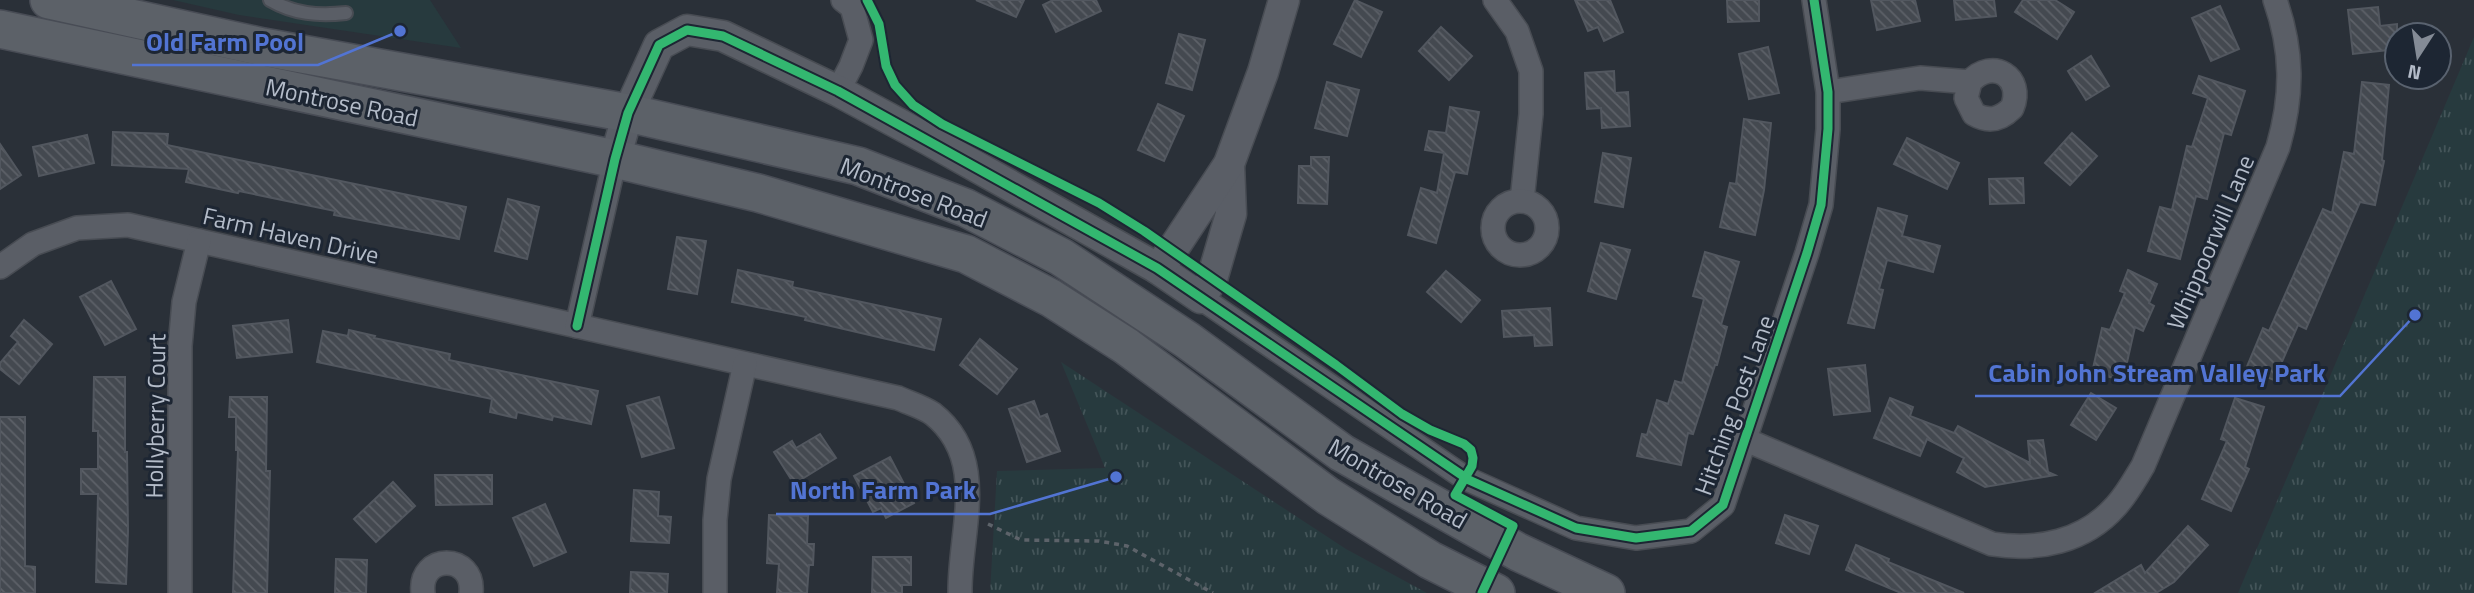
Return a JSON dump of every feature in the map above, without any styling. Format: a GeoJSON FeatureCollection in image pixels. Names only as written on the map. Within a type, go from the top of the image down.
{"type":"FeatureCollection","features":[{"type":"Feature","properties":{"kind":"main road","name":"Montrose Road"},"geometry":{"type":"LineString","coordinates":[[49,0],[276,50],[628,113],[858,166],[966,208],[1061,257],[1186,340],[1342,453],[1518,552],[1606,593]]}},
{"type":"Feature","properties":{"kind":"main road","name":"Montrose Road"},"geometry":{"type":"LineString","coordinates":[[0,29],[615,159],[758,193],[966,254],[1051,298],[1126,346],[1328,496],[1430,560],[1496,593]]}},
{"type":"Feature","properties":{"kind":"street"},"geometry":{"type":"LineString","coordinates":[[838,91],[861,40],[852,7],[843,0]]}},
{"type":"Feature","properties":{"kind":"street"},"geometry":{"type":"LineString","coordinates":[[1157,268],[1229,164],[1263,72],[1284,0]]}},
{"type":"Feature","properties":{"kind":"street"},"geometry":{"type":"LineString","coordinates":[[1495,0],[1517,31],[1531,71],[1531,114],[1522,201]]}},
{"type":"Feature","properties":{"kind":"street","name":"Hitching Post Lane"},"geometry":{"type":"LineString","coordinates":[[615,159],[628,113],[659,45],[687,30],[723,36],[838,91],[1157,268],[1465,478],[1576,528],[1636,538],[1691,531],[1723,505],[1821,205],[1826,162],[1828,92],[1814,0]]}},
{"type":"Feature","properties":{"kind":"street","name":"Whippoorwill Lane"},"geometry":{"type":"LineString","coordinates":[[1746,440],[1992,544],[2011,547],[2049,545],[2089,529],[2103,519],[2126,494],[2143,466],[2278,147],[2287,115],[2289,70],[2283,25],[2275,0]]}},
{"type":"Feature","properties":{"kind":"street"},"geometry":{"type":"LineString","coordinates":[[1828,92],[1920,78],[1970,82]]}},
{"type":"Feature","properties":{"kind":"street"},"geometry":{"type":"LineString","coordinates":[[577,326],[615,159]]}},
{"type":"Feature","properties":{"kind":"street"},"geometry":{"type":"LineString","coordinates":[[1201,298],[1212,279],[1231,214],[1229,164]]}},
{"type":"Feature","properties":{"kind":"street","name":"Farm Haven Drive"},"geometry":{"type":"LineString","coordinates":[[0,267],[33,244],[77,228],[128,225],[898,398],[932,413],[953,435],[961,448],[968,481],[960,593]]}},
{"type":"Feature","properties":{"kind":"street","name":"Hollyberry Court"},"geometry":{"type":"LineString","coordinates":[[180,593],[180,346],[184,302],[199,240]]}},
{"type":"Feature","properties":{"kind":"street"},"geometry":{"type":"LineString","coordinates":[[715,593],[715,520],[719,479],[745,364]]}},
{"type":"Feature","properties":{"kind":"street"},"geometry":{"type":"LineString","coordinates":[[423,593],[426,573],[440,563],[449,563],[464,570],[472,585],[471,593]]}},
{"type":"Feature","properties":{"kind":"lane"},"geometry":{"type":"LineString","coordinates":[[270,0],[293,12],[321,16],[346,13]]}},
{"type":"Feature","properties":{"kind":"path"},"geometry":{"type":"LineString","coordinates":[[988,524],[1021,540],[1099,541],[1127,546],[1213,593]]}},
{"type":"Feature","properties":{"kind":"green space"},"geometry":{"type":"Polygon","coordinates":[[[173,0],[430,0],[461,48],[239,15],[173,0]]]}},
{"type":"Feature","properties":{"kind":"green space"},"geometry":{"type":"Polygon","coordinates":[[[2474,37],[2474,593],[2238,593],[2453,91],[2474,37]]]}},
{"type":"Feature","properties":{"kind":"green space"},"geometry":{"type":"Polygon","coordinates":[[[1061,362],[1346,549],[1427,593],[990,593],[997,471],[1105,468],[1061,362]]]}},
{"type":"Feature","properties":{"kind":"building"},"geometry":{"type":"Polygon","coordinates":[[[976,0],[1024,0],[1016,17],[976,0]]]}},
{"type":"Feature","properties":{"kind":"building"},"geometry":{"type":"Polygon","coordinates":[[[1053,0],[1096,0],[1101,11],[1056,32],[1043,5],[1053,0]]]}},
{"type":"Feature","properties":{"kind":"building"},"geometry":{"type":"Polygon","coordinates":[[[1355,0],[1382,12],[1361,57],[1334,44],[1355,0]]]}},
{"type":"Feature","properties":{"kind":"building"},"geometry":{"type":"Polygon","coordinates":[[[1575,0],[1610,0],[1623,32],[1604,41],[1598,27],[1588,31],[1575,0]]]}},
{"type":"Feature","properties":{"kind":"building"},"geometry":{"type":"Polygon","coordinates":[[[1727,0],[1759,0],[1759,21],[1728,22],[1727,0]]]}},
{"type":"Feature","properties":{"kind":"building"},"geometry":{"type":"Polygon","coordinates":[[[1871,0],[1915,0],[1920,21],[1877,30],[1871,0]]]}},
{"type":"Feature","properties":{"kind":"building"},"geometry":{"type":"Polygon","coordinates":[[[1954,0],[1994,0],[1996,16],[1956,20],[1954,0]]]}},
{"type":"Feature","properties":{"kind":"building"},"geometry":{"type":"Polygon","coordinates":[[[2023,0],[2055,0],[2074,12],[2057,39],[2015,12],[2023,0]]]}},
{"type":"Feature","properties":{"kind":"building"},"geometry":{"type":"Polygon","coordinates":[[[2220,6],[2239,49],[2211,61],[2192,18],[2220,6]]]}},
{"type":"Feature","properties":{"kind":"building"},"geometry":{"type":"Polygon","coordinates":[[[2378,7],[2380,26],[2383,26],[2383,51],[2353,54],[2348,10],[2378,7]]]}},
{"type":"Feature","properties":{"kind":"building"},"geometry":{"type":"Polygon","coordinates":[[[1441,27],[1472,56],[1449,80],[1419,51],[1441,27]]]}},
{"type":"Feature","properties":{"kind":"building"},"geometry":{"type":"Polygon","coordinates":[[[1179,34],[1205,40],[1192,90],[1166,83],[1179,34]]]}},
{"type":"Feature","properties":{"kind":"building"},"geometry":{"type":"Polygon","coordinates":[[[1768,47],[1779,93],[1749,99],[1739,54],[1768,47]]]}},
{"type":"Feature","properties":{"kind":"building"},"geometry":{"type":"Polygon","coordinates":[[[2091,56],[2109,86],[2086,100],[2068,71],[2091,56]]]}},
{"type":"Feature","properties":{"kind":"building"},"geometry":{"type":"Polygon","coordinates":[[[1614,71],[1615,93],[1628,92],[1630,126],[1602,128],[1601,108],[1587,109],[1585,73],[1614,71]]]}},
{"type":"Feature","properties":{"kind":"building"},"geometry":{"type":"Polygon","coordinates":[[[2199,76],[2245,91],[2231,135],[2224,133],[2207,199],[2196,196],[2180,259],[2148,251],[2160,207],[2172,210],[2187,146],[2192,147],[2208,98],[2193,93],[2199,76]]]}},
{"type":"Feature","properties":{"kind":"building"},"geometry":{"type":"Polygon","coordinates":[[[1327,82],[1359,90],[1347,136],[1315,128],[1327,82]]]}},
{"type":"Feature","properties":{"kind":"building"},"geometry":{"type":"Polygon","coordinates":[[[2362,82],[2383,84],[2383,91],[2388,91],[2384,161],[2375,205],[2360,202],[2306,329],[2298,325],[2274,380],[2246,369],[2263,328],[2269,331],[2323,209],[2332,213],[2344,152],[2354,154],[2362,82]]]}},
{"type":"Feature","properties":{"kind":"building"},"geometry":{"type":"Polygon","coordinates":[[[1158,104],[1184,116],[1164,161],[1138,150],[1158,104]]]}},
{"type":"Feature","properties":{"kind":"building"},"geometry":{"type":"Polygon","coordinates":[[[1450,107],[1479,112],[1467,174],[1455,172],[1436,243],[1408,235],[1421,188],[1437,193],[1444,153],[1425,150],[1429,131],[1446,133],[1450,107]]]}},
{"type":"Feature","properties":{"kind":"building"},"geometry":{"type":"Polygon","coordinates":[[[1744,119],[1771,123],[1764,190],[1755,235],[1720,227],[1730,183],[1736,184],[1744,119]]]}},
{"type":"Feature","properties":{"kind":"building"},"geometry":{"type":"Polygon","coordinates":[[[113,132],[168,134],[167,145],[466,207],[459,239],[186,182],[189,169],[112,165],[113,132]]]}},
{"type":"Feature","properties":{"kind":"building"},"geometry":{"type":"Polygon","coordinates":[[[2072,133],[2097,156],[2070,185],[2045,163],[2072,133]]]}},
{"type":"Feature","properties":{"kind":"building"},"geometry":{"type":"Polygon","coordinates":[[[87,135],[94,163],[39,176],[33,147],[87,135]]]}},
{"type":"Feature","properties":{"kind":"building"},"geometry":{"type":"Polygon","coordinates":[[[1907,138],[1959,163],[1947,189],[1894,164],[1907,138]]]}},
{"type":"Feature","properties":{"kind":"building"},"geometry":{"type":"Polygon","coordinates":[[[0,144],[21,175],[0,189],[0,144]]]}},
{"type":"Feature","properties":{"kind":"building"},"geometry":{"type":"Polygon","coordinates":[[[1603,153],[1631,158],[1623,207],[1595,202],[1603,153]]]}},
{"type":"Feature","properties":{"kind":"building"},"geometry":{"type":"Polygon","coordinates":[[[1311,157],[1329,157],[1327,204],[1298,203],[1299,166],[1311,166],[1311,157]]]}},
{"type":"Feature","properties":{"kind":"building"},"geometry":{"type":"Polygon","coordinates":[[[2023,178],[2024,203],[1990,204],[1989,179],[2023,178]]]}},
{"type":"Feature","properties":{"kind":"building"},"geometry":{"type":"Polygon","coordinates":[[[508,199],[539,207],[527,259],[495,251],[508,199]]]}},
{"type":"Feature","properties":{"kind":"building"},"geometry":{"type":"Polygon","coordinates":[[[1878,208],[1907,216],[1902,236],[1940,246],[1933,272],[1887,260],[1879,289],[1883,290],[1874,328],[1848,323],[1878,208]]]}},
{"type":"Feature","properties":{"kind":"building"},"geometry":{"type":"Polygon","coordinates":[[[677,237],[706,241],[697,294],[668,289],[677,237]]]}},
{"type":"Feature","properties":{"kind":"building"},"geometry":{"type":"Polygon","coordinates":[[[1601,243],[1630,250],[1616,299],[1588,291],[1601,243]]]}},
{"type":"Feature","properties":{"kind":"building"},"geometry":{"type":"Polygon","coordinates":[[[1705,252],[1739,262],[1721,325],[1727,327],[1717,365],[1693,434],[1688,433],[1681,465],[1637,456],[1642,434],[1647,435],[1657,400],[1668,404],[1675,381],[1682,383],[1704,299],[1693,296],[1705,252]]]}},
{"type":"Feature","properties":{"kind":"building"},"geometry":{"type":"Polygon","coordinates":[[[738,270],[793,282],[792,287],[941,319],[934,350],[805,320],[806,317],[732,302],[738,270]]]}},
{"type":"Feature","properties":{"kind":"building"},"geometry":{"type":"Polygon","coordinates":[[[2128,270],[2157,284],[2149,303],[2154,306],[2143,331],[2135,327],[2123,380],[2092,373],[2102,328],[2110,330],[2125,293],[2120,291],[2128,270]]]}},
{"type":"Feature","properties":{"kind":"building"},"geometry":{"type":"Polygon","coordinates":[[[1446,271],[1480,300],[1461,322],[1427,292],[1446,271]]]}},
{"type":"Feature","properties":{"kind":"building"},"geometry":{"type":"Polygon","coordinates":[[[111,281],[136,329],[105,345],[80,297],[111,281]]]}},
{"type":"Feature","properties":{"kind":"building"},"geometry":{"type":"Polygon","coordinates":[[[1550,308],[1552,345],[1535,346],[1534,335],[1504,337],[1502,311],[1550,308]]]}},
{"type":"Feature","properties":{"kind":"building"},"geometry":{"type":"Polygon","coordinates":[[[24,320],[52,344],[19,384],[0,369],[0,363],[18,342],[11,336],[24,320]]]}},
{"type":"Feature","properties":{"kind":"building"},"geometry":{"type":"Polygon","coordinates":[[[288,320],[292,352],[237,358],[233,326],[288,320]]]}},
{"type":"Feature","properties":{"kind":"building"},"geometry":{"type":"Polygon","coordinates":[[[349,330],[450,354],[449,360],[598,391],[591,424],[553,416],[552,420],[517,412],[516,418],[490,412],[492,399],[317,362],[323,331],[348,336],[349,330]]]}},
{"type":"Feature","properties":{"kind":"building"},"geometry":{"type":"Polygon","coordinates":[[[980,339],[1017,369],[997,394],[960,365],[980,339]]]}},
{"type":"Feature","properties":{"kind":"building"},"geometry":{"type":"Polygon","coordinates":[[[1865,365],[1870,411],[1834,415],[1828,369],[1865,365]]]}},
{"type":"Feature","properties":{"kind":"building"},"geometry":{"type":"Polygon","coordinates":[[[94,377],[125,377],[128,531],[126,584],[96,582],[98,494],[81,494],[81,469],[98,469],[98,431],[93,431],[94,377]]]}},
{"type":"Feature","properties":{"kind":"building"},"geometry":{"type":"Polygon","coordinates":[[[2091,393],[2116,408],[2096,440],[2071,425],[2091,393]]]}},
{"type":"Feature","properties":{"kind":"building"},"geometry":{"type":"Polygon","coordinates":[[[230,397],[267,397],[266,471],[270,471],[267,593],[233,593],[238,450],[236,417],[229,417],[230,397]]]}},
{"type":"Feature","properties":{"kind":"building"},"geometry":{"type":"Polygon","coordinates":[[[659,397],[674,448],[642,457],[627,406],[659,397]]]}},
{"type":"Feature","properties":{"kind":"building"},"geometry":{"type":"Polygon","coordinates":[[[1890,398],[1913,407],[1910,416],[1954,433],[1958,426],[2030,463],[2028,441],[2043,440],[2048,472],[2055,475],[1985,487],[1957,472],[1964,458],[1927,439],[1920,456],[1874,438],[1890,398]]]}},
{"type":"Feature","properties":{"kind":"building"},"geometry":{"type":"Polygon","coordinates":[[[2235,398],[2264,407],[2245,467],[2249,469],[2231,511],[2202,499],[2227,441],[2221,439],[2235,398]]]}},
{"type":"Feature","properties":{"kind":"building"},"geometry":{"type":"Polygon","coordinates":[[[1034,401],[1040,417],[1047,414],[1060,451],[1027,462],[1009,409],[1034,401]]]}},
{"type":"Feature","properties":{"kind":"building"},"geometry":{"type":"Polygon","coordinates":[[[0,417],[25,417],[25,566],[35,567],[35,593],[0,593],[0,417]]]}},
{"type":"Feature","properties":{"kind":"building"},"geometry":{"type":"Polygon","coordinates":[[[820,434],[836,458],[794,484],[774,452],[792,441],[796,448],[820,434]]]}},
{"type":"Feature","properties":{"kind":"building"},"geometry":{"type":"Polygon","coordinates":[[[890,457],[914,503],[886,518],[881,508],[873,512],[854,476],[890,457]]]}},
{"type":"Feature","properties":{"kind":"building"},"geometry":{"type":"Polygon","coordinates":[[[435,475],[492,475],[492,504],[436,505],[435,475]]]}},
{"type":"Feature","properties":{"kind":"building"},"geometry":{"type":"Polygon","coordinates":[[[393,482],[415,506],[376,542],[354,519],[393,482]]]}},
{"type":"Feature","properties":{"kind":"building"},"geometry":{"type":"Polygon","coordinates":[[[634,490],[659,492],[658,516],[671,517],[669,543],[631,541],[634,490]]]}},
{"type":"Feature","properties":{"kind":"building"},"geometry":{"type":"Polygon","coordinates":[[[545,504],[566,552],[534,566],[513,518],[545,504]]]}},
{"type":"Feature","properties":{"kind":"building"},"geometry":{"type":"Polygon","coordinates":[[[769,515],[808,516],[807,544],[814,544],[807,593],[777,593],[779,564],[767,563],[769,515]]]}},
{"type":"Feature","properties":{"kind":"building"},"geometry":{"type":"Polygon","coordinates":[[[1785,515],[1818,526],[1809,554],[1776,543],[1785,515]]]}},
{"type":"Feature","properties":{"kind":"building"},"geometry":{"type":"Polygon","coordinates":[[[2188,526],[2208,545],[2174,582],[2156,593],[2095,593],[2141,565],[2145,573],[2188,526]]]}},
{"type":"Feature","properties":{"kind":"building"},"geometry":{"type":"Polygon","coordinates":[[[1856,545],[1889,559],[1888,562],[1964,593],[1901,593],[1846,570],[1856,545]]]}},
{"type":"Feature","properties":{"kind":"building"},"geometry":{"type":"Polygon","coordinates":[[[873,557],[911,557],[911,585],[902,585],[902,593],[872,593],[873,557]]]}},
{"type":"Feature","properties":{"kind":"building"},"geometry":{"type":"Polygon","coordinates":[[[336,559],[367,560],[366,593],[335,593],[336,559]]]}},
{"type":"Feature","properties":{"kind":"building"},"geometry":{"type":"Polygon","coordinates":[[[631,572],[668,574],[667,593],[630,593],[631,572]]]}},
{"type":"Feature","properties":{"kind":"cycle path"},"geometry":{"type":"LineString","coordinates":[[867,0],[879,24],[886,66],[895,85],[913,105],[942,124],[1099,203],[1144,231],[1402,414],[1471,450],[1472,466],[1455,495],[1513,526],[1482,593]]}},
{"type":"Feature","properties":{"kind":"cycle path"},"geometry":{"type":"LineString","coordinates":[[577,326],[628,113],[659,45],[687,30],[723,36],[838,91],[1157,268],[1469,480],[1576,528],[1636,538],[1691,531],[1723,505],[1821,205],[1828,129],[1828,92],[1814,0]]}},
{"type":"Feature","properties":{"kind":"place","name":"Old Farm Pool"},"geometry":{"type":"Point","coordinates":[400,31]}},
{"type":"Feature","properties":{"kind":"place","name":"Cabin John Stream Valley Park"},"geometry":{"type":"Point","coordinates":[2415,315]}},
{"type":"Feature","properties":{"kind":"place","name":"North Farm Park"},"geometry":{"type":"Point","coordinates":[1116,477]}}]}
